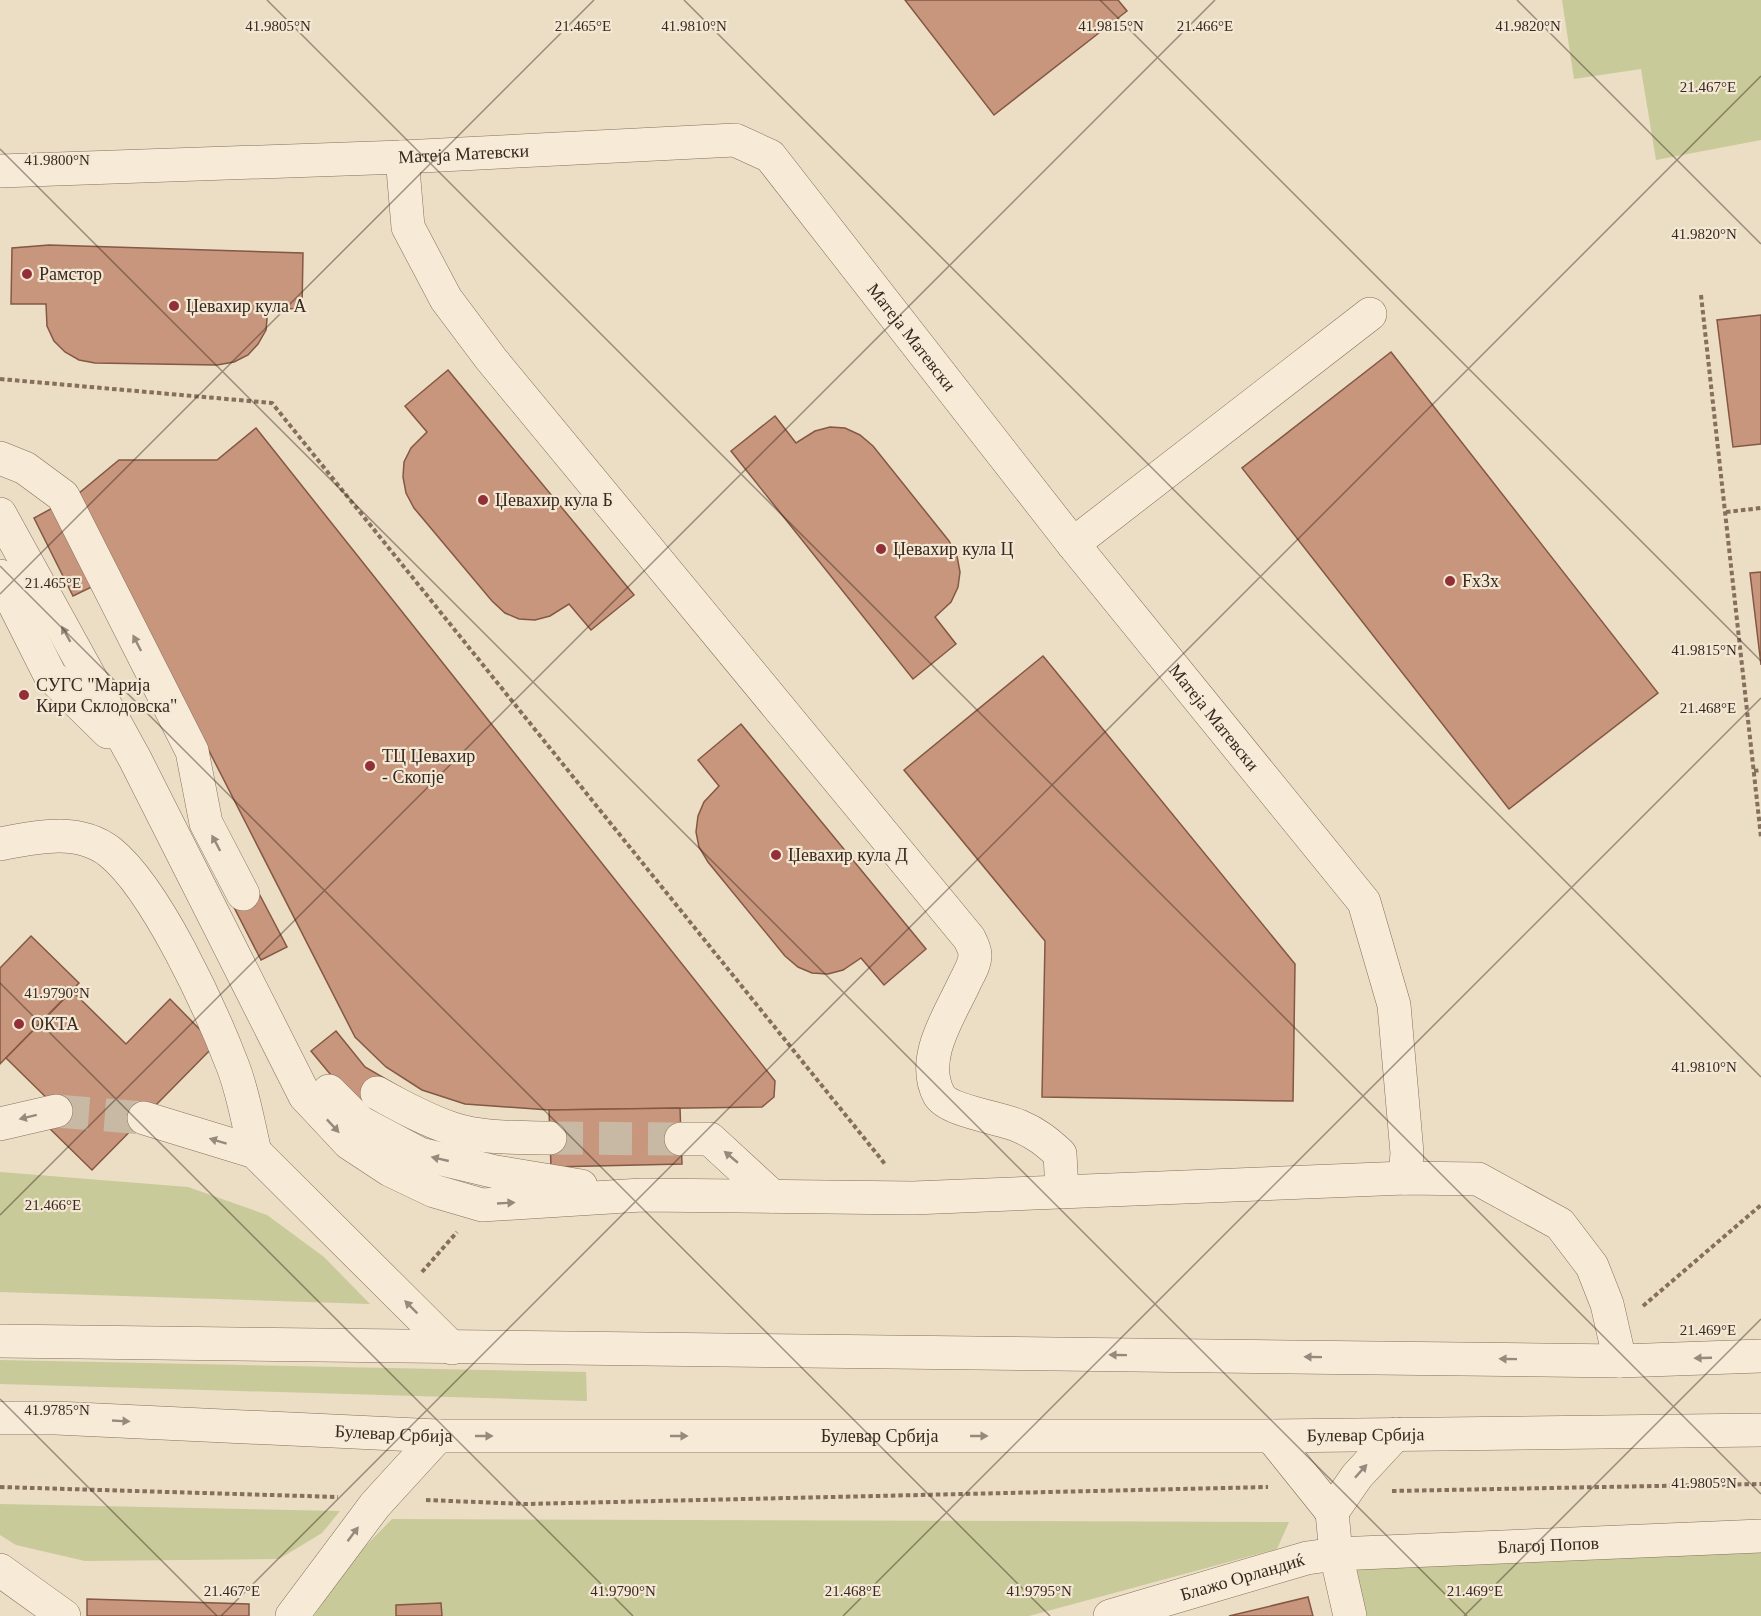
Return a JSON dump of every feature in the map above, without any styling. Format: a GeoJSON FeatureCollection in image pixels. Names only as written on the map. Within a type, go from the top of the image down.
{"type":"FeatureCollection","features":[{"type":"Feature","properties":{"kind":"street","name":"Матеја Матевски"},"geometry":{"type":"LineString","coordinates":[[0,171],[402,157],[735,140],[770,156],[1073,544],[1364,902],[1394,1005],[1407,1153],[1405,1178]]}},
{"type":"Feature","properties":{"kind":"street"},"geometry":{"type":"LineString","coordinates":[[402,157],[408,227],[446,299],[491,359],[969,938],[976,953],[972,968],[944,1025],[933,1055],[931,1077],[941,1098],[961,1110],[1018,1126],[1042,1137],[1060,1154],[1062,1191]]}},
{"type":"Feature","properties":{"kind":"street"},"geometry":{"type":"LineString","coordinates":[[1073,544],[1370,314]]}},
{"type":"Feature","properties":{"kind":"street"},"geometry":{"type":"LineString","coordinates":[[13,463],[59,533]]}},
{"type":"Feature","properties":{"kind":"street"},"geometry":{"type":"LineString","coordinates":[[13,463],[63,496],[192,751],[206,823],[243,894]]}},
{"type":"Feature","properties":{"kind":"street"},"geometry":{"type":"LineString","coordinates":[[0,514],[135,759],[280,1042],[305,1096],[349,1143],[390,1170],[434,1191],[482,1205],[642,1195],[913,1198],[1405,1178],[1478,1179],[1560,1224],[1592,1266],[1607,1304],[1616,1347]]}},
{"type":"Feature","properties":{"kind":"street"},"geometry":{"type":"LineString","coordinates":[[0,576],[50,675],[135,759]]}},
{"type":"Feature","properties":{"kind":"street"},"geometry":{"type":"LineString","coordinates":[[6,850],[52,834],[81,839],[109,852],[150,897],[195,985],[232,1065],[255,1152]]}},
{"type":"Feature","properties":{"kind":"street"},"geometry":{"type":"LineString","coordinates":[[280,1042],[360,1122],[420,1154],[496,1172],[642,1195]]}},
{"type":"Feature","properties":{"kind":"street"},"geometry":{"type":"LineString","coordinates":[[377,1093],[415,1114],[455,1130],[508,1137],[550,1138]]}},
{"type":"Feature","properties":{"kind":"street"},"geometry":{"type":"LineString","coordinates":[[0,1124],[56,1111]]}},
{"type":"Feature","properties":{"kind":"street"},"geometry":{"type":"LineString","coordinates":[[144,1118],[255,1152],[452,1348]]}},
{"type":"Feature","properties":{"kind":"street"},"geometry":{"type":"LineString","coordinates":[[681,1139],[710,1139],[772,1196]]}},
{"type":"Feature","properties":{"kind":"street"},"geometry":{"type":"LineString","coordinates":[[0,1341],[452,1348],[1616,1347],[1761,1356]]}},
{"type":"Feature","properties":{"kind":"street","name":"Булевар Србија"},"geometry":{"type":"LineString","coordinates":[[0,1418],[56,1418],[438,1436],[1271,1436],[1761,1430]]}},
{"type":"Feature","properties":{"kind":"street"},"geometry":{"type":"LineString","coordinates":[[1332,1512],[1351,1483],[1396,1434]]}},
{"type":"Feature","properties":{"kind":"street"},"geometry":{"type":"LineString","coordinates":[[292,1616],[381,1498],[438,1436]]}},
{"type":"Feature","properties":{"kind":"street"},"geometry":{"type":"LineString","coordinates":[[1271,1436],[1332,1512],[1336,1554],[1350,1616]]}},
{"type":"Feature","properties":{"kind":"street","name":"Благој Попов"},"geometry":{"type":"LineString","coordinates":[[1336,1554],[1761,1536]]}},
{"type":"Feature","properties":{"kind":"street","name":"Блажо Орландиќ"},"geometry":{"type":"LineString","coordinates":[[1110,1616],[1307,1558],[1336,1554]]}},
{"type":"Feature","properties":{"kind":"street"},"geometry":{"type":"LineString","coordinates":[[0,1571],[31,1616]]}},
{"type":"Feature","properties":{"kind":"street"},"geometry":{"type":"LineString","coordinates":[[0,1571],[64,1616]]}},
{"type":"Feature","properties":{"kind":"street"},"geometry":{"type":"LineString","coordinates":[[274,1616],[318,1581]]}},
{"type":"Feature","properties":{"kind":"path"},"geometry":{"type":"LineString","coordinates":[[1701,295],[1761,837]]}},
{"type":"Feature","properties":{"kind":"path"},"geometry":{"type":"LineString","coordinates":[[0,379],[272,403],[913,1198]]}},
{"type":"Feature","properties":{"kind":"path"},"geometry":{"type":"LineString","coordinates":[[1726,512],[1761,508]]}},
{"type":"Feature","properties":{"kind":"path"},"geometry":{"type":"LineString","coordinates":[[1754,771],[1761,770]]}},
{"type":"Feature","properties":{"kind":"path"},"geometry":{"type":"LineString","coordinates":[[400,1296],[482,1205]]}},
{"type":"Feature","properties":{"kind":"path"},"geometry":{"type":"LineString","coordinates":[[1616,1347],[1761,1205]]}},
{"type":"Feature","properties":{"kind":"path"},"geometry":{"type":"LineString","coordinates":[[1388,1491],[1761,1484]]}},
{"type":"Feature","properties":{"kind":"path"},"geometry":{"type":"LineString","coordinates":[[0,1487],[526,1504],[1280,1486]]}},
{"type":"Feature","properties":{"kind":"green space"},"geometry":{"type":"Polygon","coordinates":[[[1562,0],[1761,0],[1761,140],[1656,160],[1641,69],[1574,79],[1562,0]]]}},
{"type":"Feature","properties":{"kind":"green space"},"geometry":{"type":"Polygon","coordinates":[[[0,1172],[188,1187],[267,1215],[324,1257],[370,1304],[0,1292],[0,1172]]]}},
{"type":"Feature","properties":{"kind":"green space"},"geometry":{"type":"Polygon","coordinates":[[[0,1360],[586,1372],[587,1401],[0,1384],[0,1360]]]}},
{"type":"Feature","properties":{"kind":"green space"},"geometry":{"type":"Polygon","coordinates":[[[0,1504],[340,1511],[322,1533],[279,1559],[85,1561],[16,1545],[0,1535],[0,1504]]]}},
{"type":"Feature","properties":{"kind":"green space"},"geometry":{"type":"Polygon","coordinates":[[[392,1519],[1289,1522],[1277,1549],[1029,1616],[314,1616],[349,1563],[392,1519]]]}},
{"type":"Feature","properties":{"kind":"green space"},"geometry":{"type":"Polygon","coordinates":[[[1761,1536],[1761,1616],[1350,1616],[1336,1554],[1761,1536]]]}},
{"type":"Feature","properties":{"kind":"building"},"geometry":{"type":"Polygon","coordinates":[[[905,0],[1118,0],[1127,11],[994,115],[905,0]]]}},
{"type":"Feature","properties":{"kind":"building","name":"Џевахир кула А"},"geometry":{"type":"Polygon","coordinates":[[[49,245],[303,253],[302,309],[268,308],[266,330],[258,344],[248,355],[234,362],[217,365],[95,363],[79,360],[65,352],[54,341],[47,326],[46,304],[11,304],[12,248],[49,245]]]}},
{"type":"Feature","properties":{"kind":"building"},"geometry":{"type":"Polygon","coordinates":[[[1761,315],[1761,444],[1733,447],[1717,320],[1761,315]]]}},
{"type":"Feature","properties":{"kind":"building","name":"Fx3x"},"geometry":{"type":"Polygon","coordinates":[[[1391,352],[1658,693],[1509,809],[1242,468],[1391,352]]]}},
{"type":"Feature","properties":{"kind":"building","name":"Џевахир кула Б"},"geometry":{"type":"Polygon","coordinates":[[[448,370],[634,595],[591,630],[569,604],[550,616],[535,620],[519,619],[505,613],[492,601],[414,508],[406,493],[403,477],[404,462],[411,448],[427,432],[405,406],[448,370]]]}},
{"type":"Feature","properties":{"kind":"building","name":"Џевахир кула Ц"},"geometry":{"type":"Polygon","coordinates":[[[775,416],[796,443],[815,431],[830,427],[845,428],[860,435],[873,446],[949,541],[957,556],[960,572],[958,587],[951,602],[935,617],[956,644],[913,679],[731,451],[775,416]]]}},
{"type":"Feature","properties":{"kind":"building","name":"ТЦ Џевахир - Скопје"},"geometry":{"type":"Polygon","coordinates":[[[256,428],[775,1081],[774,1097],[762,1107],[549,1110],[465,1104],[422,1090],[386,1067],[355,1037],[78,494],[119,460],[217,460],[256,428]]]}},
{"type":"Feature","properties":{"kind":"building"},"geometry":{"type":"Polygon","coordinates":[[[58,505],[98,584],[73,596],[34,518],[58,505]]]}},
{"type":"Feature","properties":{"kind":"building"},"geometry":{"type":"Polygon","coordinates":[[[1761,572],[1761,665],[1750,573],[1761,572]]]}},
{"type":"Feature","properties":{"kind":"building"},"geometry":{"type":"Polygon","coordinates":[[[1043,656],[1295,964],[1293,1101],[1042,1097],[1045,941],[904,770],[1043,656]]]}},
{"type":"Feature","properties":{"kind":"building","name":"Џевахир кула Д"},"geometry":{"type":"Polygon","coordinates":[[[741,724],[926,949],[884,985],[861,958],[843,970],[828,974],[812,973],[798,967],[785,956],[708,862],[699,847],[696,832],[698,816],[704,802],[719,786],[698,760],[741,724]]]}},
{"type":"Feature","properties":{"kind":"building"},"geometry":{"type":"Polygon","coordinates":[[[243,863],[287,947],[261,960],[218,876],[243,863]]]}},
{"type":"Feature","properties":{"kind":"building","name":"ОКТА"},"geometry":{"type":"Polygon","coordinates":[[[31,936],[79,983],[0,1064],[0,968],[31,936]]]}},
{"type":"Feature","properties":{"kind":"building"},"geometry":{"type":"Polygon","coordinates":[[[72,991],[126,1044],[170,999],[215,1045],[92,1170],[44,1123],[58,1109],[6,1058],[72,991]]]}},
{"type":"Feature","properties":{"kind":"building"},"geometry":{"type":"Polygon","coordinates":[[[336,1031],[365,1067],[403,1089],[387,1116],[345,1092],[311,1051],[336,1031]]]}},
{"type":"Feature","properties":{"kind":"building"},"geometry":{"type":"Polygon","coordinates":[[[680,1108],[682,1164],[551,1167],[549,1110],[680,1108]]]}},
{"type":"Feature","properties":{"kind":"building"},"geometry":{"type":"Polygon","coordinates":[[[1308,1597],[1313,1616],[1229,1616],[1308,1597]]]}},
{"type":"Feature","properties":{"kind":"building"},"geometry":{"type":"Polygon","coordinates":[[[87,1599],[249,1604],[249,1616],[87,1616],[87,1599]]]}},
{"type":"Feature","properties":{"kind":"building"},"geometry":{"type":"Polygon","coordinates":[[[441,1603],[442,1616],[396,1616],[396,1605],[441,1603]]]}},
{"type":"Feature","properties":{"kind":"tunnel"},"geometry":{"type":"LineString","coordinates":[[56,1111],[144,1118]]}},
{"type":"Feature","properties":{"kind":"tunnel"},"geometry":{"type":"LineString","coordinates":[[550,1138],[681,1139]]}},
{"type":"Feature","properties":{"kind":"place","name":"Рамстор"},"geometry":{"type":"Point","coordinates":[27,274]}},
{"type":"Feature","properties":{"kind":"place","name":"Џевахир кула А"},"geometry":{"type":"Point","coordinates":[174,306]}},
{"type":"Feature","properties":{"kind":"place","name":"Џевахир кула Б"},"geometry":{"type":"Point","coordinates":[483,500]}},
{"type":"Feature","properties":{"kind":"place","name":"Џевахир кула Ц"},"geometry":{"type":"Point","coordinates":[881,549]}},
{"type":"Feature","properties":{"kind":"place","name":"Fx3x"},"geometry":{"type":"Point","coordinates":[1450,581]}},
{"type":"Feature","properties":{"kind":"place","name":"СУГС \"Марија Кири Склодовска\""},"geometry":{"type":"Point","coordinates":[24,695]}},
{"type":"Feature","properties":{"kind":"place","name":"ТЦ Џевахир - Скопје"},"geometry":{"type":"Point","coordinates":[370,766]}},
{"type":"Feature","properties":{"kind":"place","name":"Џевахир кула Д"},"geometry":{"type":"Point","coordinates":[776,855]}},
{"type":"Feature","properties":{"kind":"place","name":"ОКТА"},"geometry":{"type":"Point","coordinates":[19,1024]}}]}
